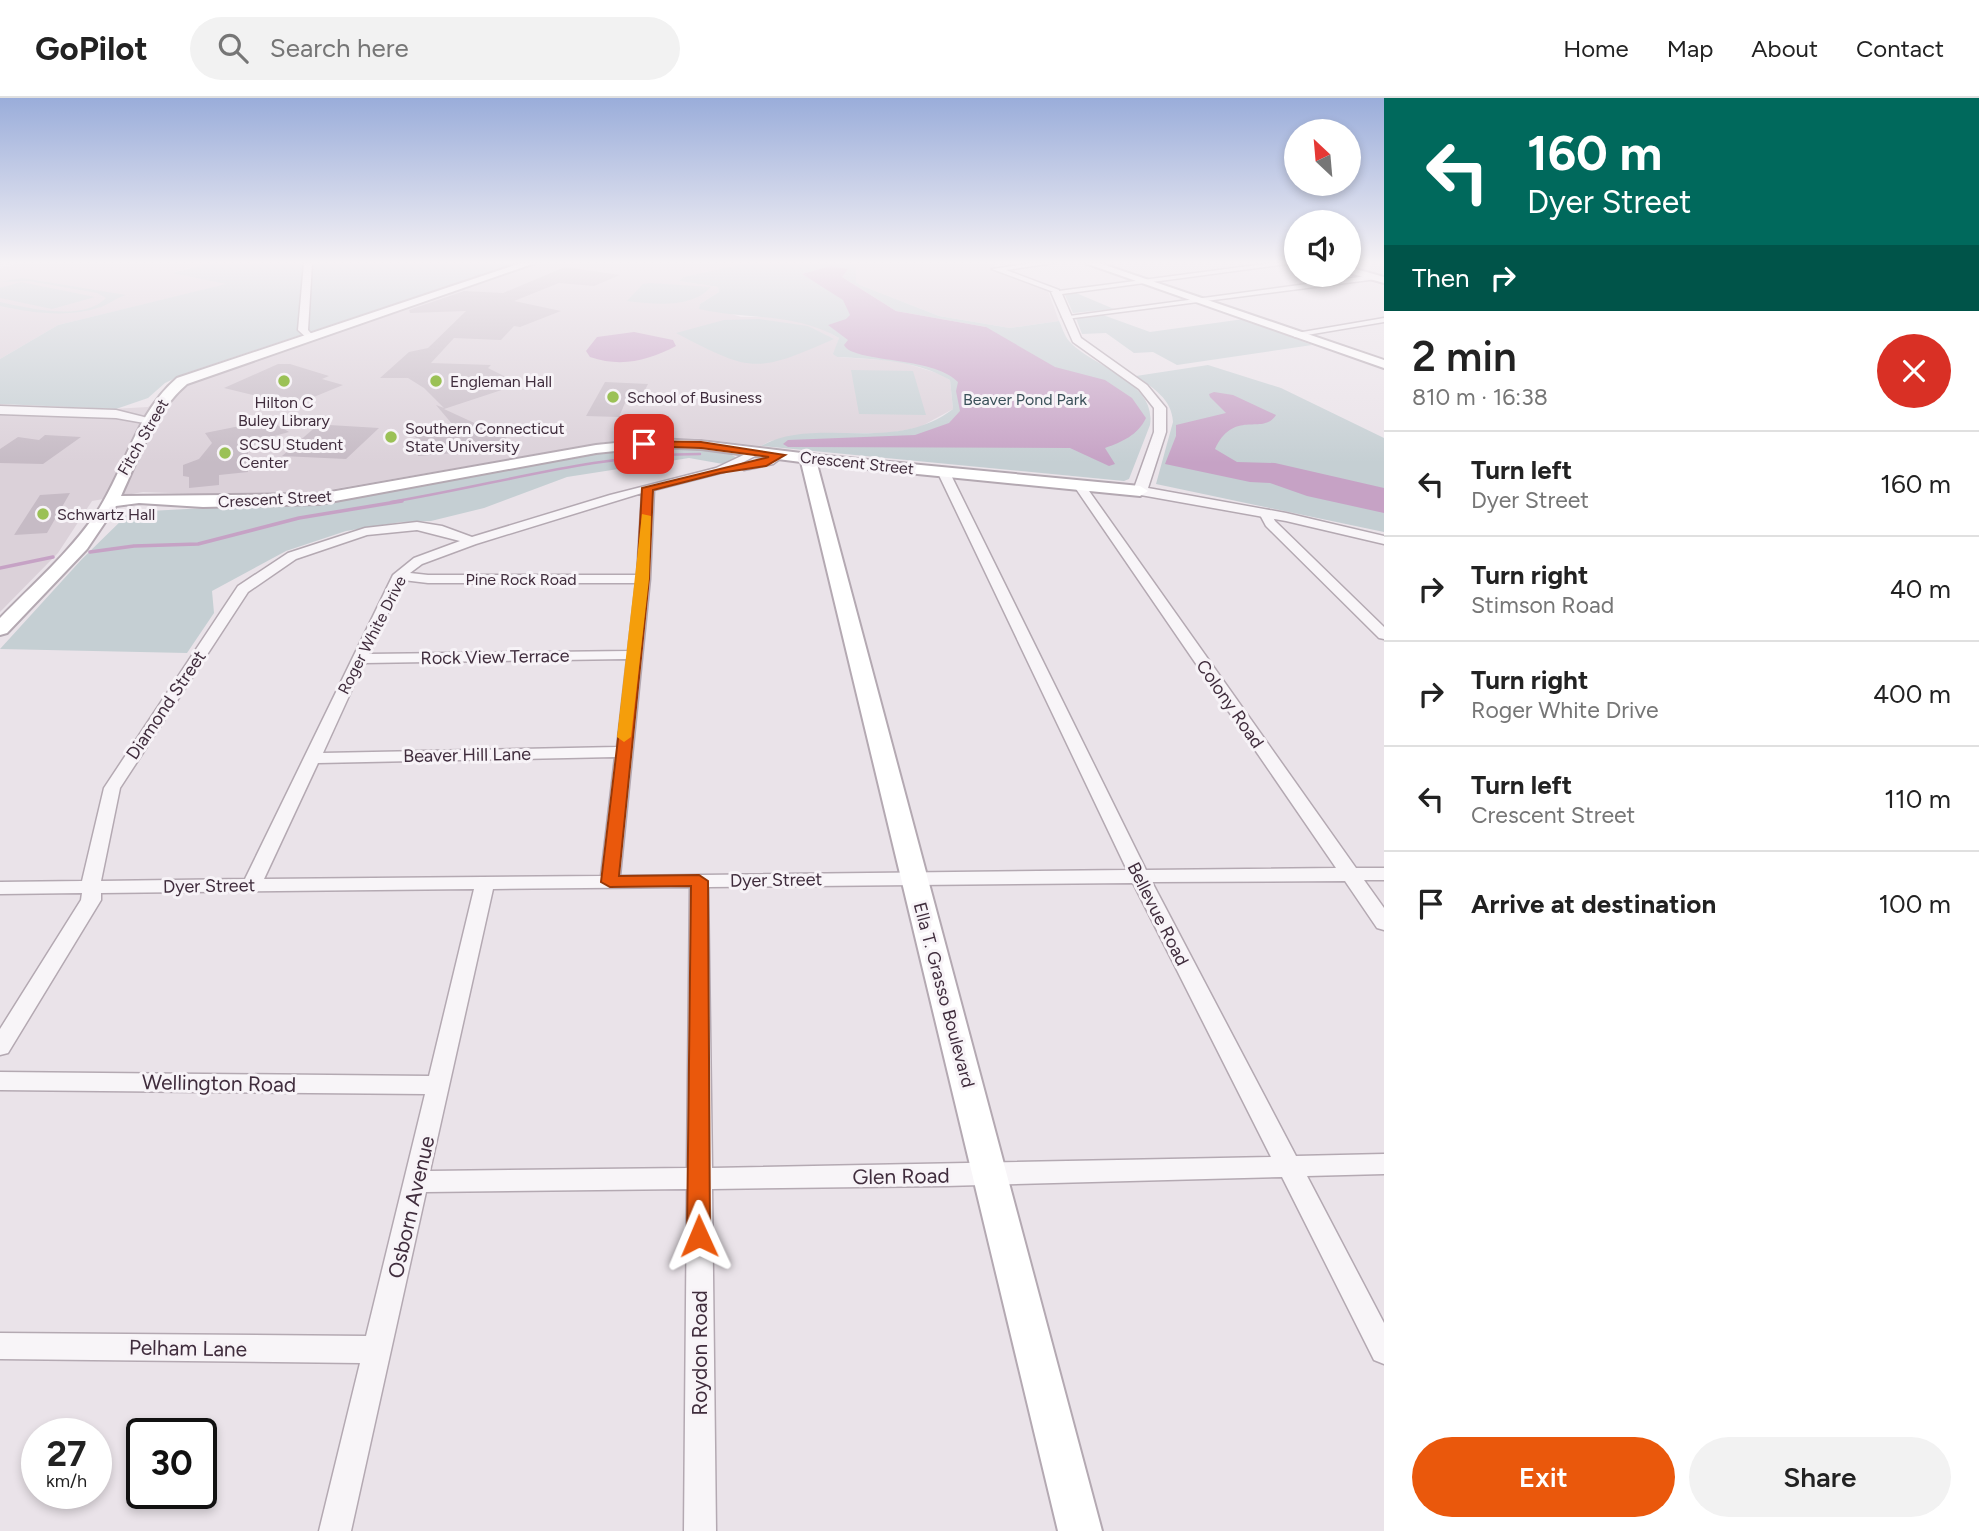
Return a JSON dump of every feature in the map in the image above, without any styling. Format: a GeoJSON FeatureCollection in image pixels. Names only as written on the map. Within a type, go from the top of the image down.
{"type":"FeatureCollection","features":[{"type":"Feature","properties":{"kind":"main road","name":"Fitch Street"},"geometry":{"type":"LineString","coordinates":[[0,629],[80,545],[111,502],[124,495],[131,484],[158,415],[196,385],[267,351],[330,330]]}},
{"type":"Feature","properties":{"kind":"main road"},"geometry":{"type":"LineString","coordinates":[[1283,330],[1383,363]]}},
{"type":"Feature","properties":{"kind":"main road","name":"Crescent Street"},"geometry":{"type":"LineString","coordinates":[[111,502],[118,507],[132,508],[203,502],[319,499],[630,445],[687,444],[1140,491]]}},
{"type":"Feature","properties":{"kind":"main road","name":"Ella T. Grasso Boulevard"},"geometry":{"type":"LineString","coordinates":[[794,457],[913,879],[991,1174],[1080,1531]]}},
{"type":"Feature","properties":{"kind":"street"},"geometry":{"type":"LineString","coordinates":[[303,330],[309,337]]}},
{"type":"Feature","properties":{"kind":"street"},"geometry":{"type":"LineString","coordinates":[[1073,330],[1080,343],[1143,387],[1160,408],[1160,432],[1140,491]]}},
{"type":"Feature","properties":{"kind":"street"},"geometry":{"type":"LineString","coordinates":[[1295,334],[1321,330]]}},
{"type":"Feature","properties":{"kind":"street"},"geometry":{"type":"LineString","coordinates":[[0,410],[158,415]]}},
{"type":"Feature","properties":{"kind":"street"},"geometry":{"type":"LineString","coordinates":[[65,414],[120,421],[158,415]]}},
{"type":"Feature","properties":{"kind":"street","name":"Roger White Drive"},"geometry":{"type":"LineString","coordinates":[[719,470],[758,452]]}},
{"type":"Feature","properties":{"kind":"street","name":"Roger White Drive"},"geometry":{"type":"LineString","coordinates":[[252,885],[399,575],[418,561],[472,541],[648,488],[719,470],[794,457]]}},
{"type":"Feature","properties":{"kind":"street","name":"Bellevue Road"},"geometry":{"type":"LineString","coordinates":[[943,471],[1139,876],[1384,1351]]}},
{"type":"Feature","properties":{"kind":"street","name":"Colony Road"},"geometry":{"type":"LineString","coordinates":[[1078,483],[1384,923]]}},
{"type":"Feature","properties":{"kind":"street"},"geometry":{"type":"LineString","coordinates":[[610,882],[622,752],[643,579],[648,488]]}},
{"type":"Feature","properties":{"kind":"street","name":"Crescent Street"},"geometry":{"type":"LineString","coordinates":[[1140,491],[1265,513],[1384,540]]}},
{"type":"Feature","properties":{"kind":"street"},"geometry":{"type":"LineString","coordinates":[[1265,513],[1269,523],[1384,635]]}},
{"type":"Feature","properties":{"kind":"street","name":"Diamond Street"},"geometry":{"type":"LineString","coordinates":[[0,1047],[91,900],[91,887],[111,788],[243,589],[292,556],[365,532],[417,526],[472,541]]}},
{"type":"Feature","properties":{"kind":"street","name":"Pine Rock Road"},"geometry":{"type":"LineString","coordinates":[[399,575],[428,579],[643,579]]}},
{"type":"Feature","properties":{"kind":"street","name":"Rock View Terrace"},"geometry":{"type":"LineString","coordinates":[[358,659],[633,655]]}},
{"type":"Feature","properties":{"kind":"street","name":"Beaver Hill Lane"},"geometry":{"type":"LineString","coordinates":[[311,758],[622,752]]}},
{"type":"Feature","properties":{"kind":"street","name":"Dyer Street"},"geometry":{"type":"LineString","coordinates":[[0,888],[1384,874]]}},
{"type":"Feature","properties":{"kind":"street","name":"Roydon Road"},"geometry":{"type":"LineString","coordinates":[[699,881],[700,1531]]}},
{"type":"Feature","properties":{"kind":"street","name":"Osborn Avenue"},"geometry":{"type":"LineString","coordinates":[[335,1531],[485,883]]}},
{"type":"Feature","properties":{"kind":"street","name":"Wellington Road"},"geometry":{"type":"LineString","coordinates":[[0,1081],[438,1085]]}},
{"type":"Feature","properties":{"kind":"street","name":"Glen Road"},"geometry":{"type":"LineString","coordinates":[[417,1182],[991,1174],[1384,1164]]}},
{"type":"Feature","properties":{"kind":"street","name":"Pelham Lane"},"geometry":{"type":"LineString","coordinates":[[0,1346],[377,1350]]}},
{"type":"Feature","properties":{"kind":"shaded area"},"geometry":{"type":"Polygon","coordinates":[[[0,330],[50,330],[0,359],[0,330]]]}},
{"type":"Feature","properties":{"kind":"shaded area","name":"Southern Connecticut State University"},"geometry":{"type":"Polygon","coordinates":[[[330,330],[824,330],[839,338],[834,354],[837,357],[898,361],[940,374],[950,380],[953,409],[920,427],[891,433],[829,433],[770,441],[761,446],[694,438],[624,439],[311,493],[251,496],[143,492],[92,501],[58,553],[0,612],[0,404],[93,410],[148,407],[175,387],[330,330]]]}},
{"type":"Feature","properties":{"kind":"shaded area"},"geometry":{"type":"Polygon","coordinates":[[[834,330],[991,330],[1055,367],[1105,380],[1132,398],[1146,418],[1134,433],[1105,448],[1115,464],[1109,466],[1070,448],[788,447],[783,444],[788,440],[915,435],[949,423],[960,411],[956,391],[958,382],[947,374],[931,368],[850,351],[844,345],[848,340],[834,330]]]}},
{"type":"Feature","properties":{"kind":"shaded area"},"geometry":{"type":"Polygon","coordinates":[[[634,332],[673,340],[676,346],[645,359],[624,362],[590,357],[586,351],[597,337],[634,332]]]}},
{"type":"Feature","properties":{"kind":"shaded area"},"geometry":{"type":"Polygon","coordinates":[[[1214,392],[1233,395],[1276,415],[1264,423],[1231,429],[1215,449],[1237,462],[1275,463],[1384,488],[1384,513],[1307,496],[1270,483],[1250,482],[1165,464],[1176,436],[1176,425],[1226,413],[1210,397],[1209,394],[1214,392]]]}},
{"type":"Feature","properties":{"kind":"green space"},"geometry":{"type":"Polygon","coordinates":[[[50,330],[316,330],[186,373],[165,383],[148,398],[116,409],[0,404],[0,359],[50,330]]]}},
{"type":"Feature","properties":{"kind":"green space"},"geometry":{"type":"Polygon","coordinates":[[[688,330],[816,330],[834,339],[787,358],[754,364],[721,355],[676,333],[688,330]]]}},
{"type":"Feature","properties":{"kind":"green space","name":"Beaver Pond Park"},"geometry":{"type":"Polygon","coordinates":[[[822,330],[898,330],[915,340],[970,330],[1062,330],[1079,350],[1134,386],[1144,397],[1149,410],[1150,425],[1129,479],[1124,481],[761,446],[783,437],[806,434],[906,430],[930,423],[953,409],[950,380],[909,364],[837,357],[833,354],[839,338],[822,330]]]}},
{"type":"Feature","properties":{"kind":"green space"},"geometry":{"type":"Polygon","coordinates":[[[1080,330],[1150,332],[1272,330],[1312,345],[1177,365],[1153,352],[1134,353],[1106,333],[1082,334],[1080,330]]]}},
{"type":"Feature","properties":{"kind":"green space","name":"Beaver Pond Park"},"geometry":{"type":"Polygon","coordinates":[[[1208,365],[1281,388],[1384,438],[1384,532],[1156,484],[1173,422],[1172,414],[1160,395],[1136,376],[1208,365]]]}},
{"type":"Feature","properties":{"kind":"green space"},"geometry":{"type":"Polygon","coordinates":[[[851,370],[913,371],[926,415],[859,414],[851,370]]]}},
{"type":"Feature","properties":{"kind":"green space"},"geometry":{"type":"Polygon","coordinates":[[[668,446],[730,454],[737,458],[723,464],[689,458],[567,477],[484,508],[431,521],[401,522],[346,531],[286,551],[212,591],[214,613],[187,653],[0,649],[82,559],[130,512],[320,502],[576,456],[668,446]]]}},
{"type":"Feature","properties":{"kind":"building"},"geometry":{"type":"Polygon","coordinates":[[[447,330],[510,330],[501,340],[454,338],[431,363],[491,365],[488,368],[520,384],[444,409],[507,438],[490,450],[418,456],[414,427],[453,425],[436,405],[444,408],[424,388],[408,378],[380,378],[409,352],[428,348],[447,330]]]}},
{"type":"Feature","properties":{"kind":"building","name":"Hilton C Buley Library"},"geometry":{"type":"Polygon","coordinates":[[[278,364],[290,364],[329,376],[322,379],[343,385],[304,401],[279,396],[270,399],[224,388],[278,364]]]}},
{"type":"Feature","properties":{"kind":"building","name":"School of Business"},"geometry":{"type":"Polygon","coordinates":[[[605,382],[648,384],[638,404],[625,403],[619,417],[586,416],[605,382]]]}},
{"type":"Feature","properties":{"kind":"building","name":"SCSU Student Center"},"geometry":{"type":"Polygon","coordinates":[[[269,420],[289,432],[260,440],[248,450],[248,472],[219,475],[219,485],[189,488],[189,477],[183,476],[183,465],[199,459],[212,443],[205,433],[269,420]]]}},
{"type":"Feature","properties":{"kind":"building"},"geometry":{"type":"Polygon","coordinates":[[[319,424],[379,428],[346,459],[282,456],[319,424]]]}},
{"type":"Feature","properties":{"kind":"building"},"geometry":{"type":"Polygon","coordinates":[[[45,435],[81,437],[43,464],[0,463],[0,449],[18,437],[39,440],[45,435]]]}},
{"type":"Feature","properties":{"kind":"building","name":"Schwartz Hall"},"geometry":{"type":"Polygon","coordinates":[[[70,493],[47,533],[14,535],[40,495],[70,493]]]}},
{"type":"Feature","properties":{"kind":"waterway"},"geometry":{"type":"LineString","coordinates":[[391,502],[622,459],[700,454]]}},
{"type":"Feature","properties":{"kind":"waterway"},"geometry":{"type":"LineString","coordinates":[[90,552],[134,546],[198,544],[299,518],[402,501]]}},
{"type":"Feature","properties":{"kind":"waterway"},"geometry":{"type":"LineString","coordinates":[[0,568],[53,557]]}},
{"type":"Feature","properties":{"kind":"slow traffic"},"geometry":{"type":"LineString","coordinates":[[624,737],[643,579],[646,516]]}},
{"type":"Feature","properties":{"kind":"place","name":"Hilton C Buley Library"},"geometry":{"type":"Point","coordinates":[284,381]}},
{"type":"Feature","properties":{"kind":"place","name":"Engleman Hall"},"geometry":{"type":"Point","coordinates":[436,381]}},
{"type":"Feature","properties":{"kind":"place","name":"School of Business"},"geometry":{"type":"Point","coordinates":[613,397]}},
{"type":"Feature","properties":{"kind":"place","name":"Southern Connecticut State University"},"geometry":{"type":"Point","coordinates":[391,437]}},
{"type":"Feature","properties":{"kind":"place","name":"SCSU Student Center"},"geometry":{"type":"Point","coordinates":[225,453]}},
{"type":"Feature","properties":{"kind":"place","name":"Schwartz Hall"},"geometry":{"type":"Point","coordinates":[43,514]}},
{"type":"Feature","properties":{"kind":"route"},"geometry":{"type":"LineString","coordinates":[[644,444],[701,445],[780,455],[763,464],[719,470],[648,488],[643,579],[610,882],[699,881],[699,1236]]}}]}
